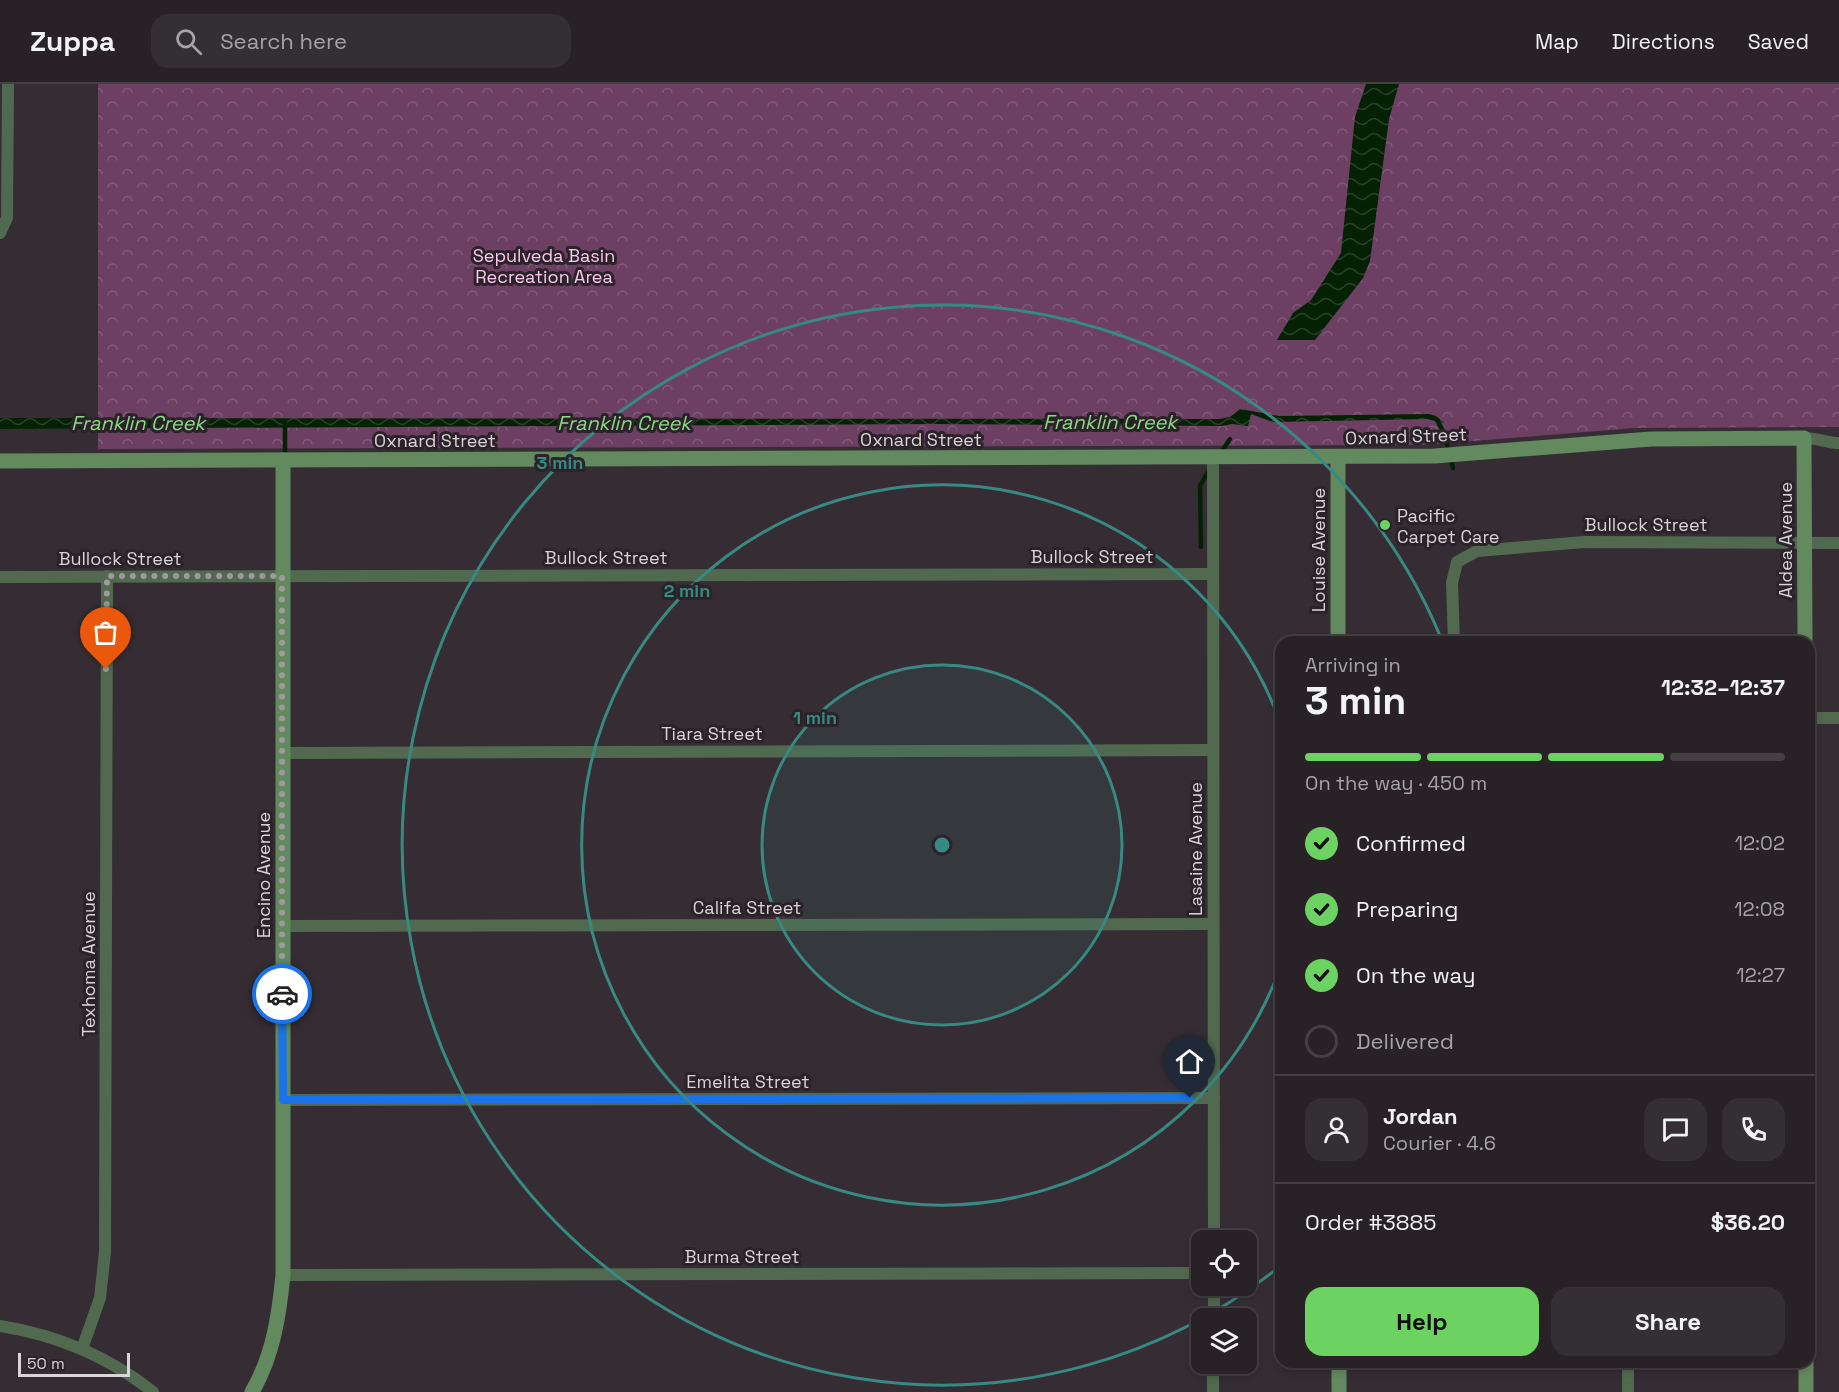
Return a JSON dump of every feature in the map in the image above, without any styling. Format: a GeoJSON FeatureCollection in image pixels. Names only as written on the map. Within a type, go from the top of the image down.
{"type":"FeatureCollection","features":[{"type":"Feature","properties":{"kind":"street"},"geometry":{"type":"LineString","coordinates":[[0,233],[7,218],[8,84]]}},
{"type":"Feature","properties":{"kind":"street","name":"Aldea Avenue"},"geometry":{"type":"LineString","coordinates":[[1804,438],[1805,636]]}},
{"type":"Feature","properties":{"kind":"street","name":"Oxnard Street"},"geometry":{"type":"LineString","coordinates":[[0,461],[1338,457],[1435,456],[1651,439],[1822,438],[1829,443],[1839,443]]}},
{"type":"Feature","properties":{"kind":"street","name":"Louise Avenue"},"geometry":{"type":"LineString","coordinates":[[1338,457],[1338,636]]}},
{"type":"Feature","properties":{"kind":"street","name":"Lasaine Avenue"},"geometry":{"type":"LineString","coordinates":[[1213,458],[1214,1230]]}},
{"type":"Feature","properties":{"kind":"street","name":"Encino Avenue"},"geometry":{"type":"LineString","coordinates":[[252,1392],[272,1346],[283,1275],[283,460]]}},
{"type":"Feature","properties":{"kind":"street","name":"Bullock Street"},"geometry":{"type":"LineString","coordinates":[[1454,636],[1452,583],[1457,562],[1477,551],[1584,542],[1839,543]]}},
{"type":"Feature","properties":{"kind":"street","name":"Bullock Street"},"geometry":{"type":"LineString","coordinates":[[0,577],[1212,574]]}},
{"type":"Feature","properties":{"kind":"street","name":"Texhoma Avenue"},"geometry":{"type":"LineString","coordinates":[[82,1349],[99,1298],[105,1252],[107,576]]}},
{"type":"Feature","properties":{"kind":"street"},"geometry":{"type":"LineString","coordinates":[[1815,718],[1839,718]]}},
{"type":"Feature","properties":{"kind":"street","name":"Tiara Street"},"geometry":{"type":"LineString","coordinates":[[284,753],[1213,750]]}},
{"type":"Feature","properties":{"kind":"street","name":"Califa Street"},"geometry":{"type":"LineString","coordinates":[[282,926],[1213,924]]}},
{"type":"Feature","properties":{"kind":"street","name":"Emelita Street"},"geometry":{"type":"LineString","coordinates":[[283,1100],[1214,1098]]}},
{"type":"Feature","properties":{"kind":"street","name":"Burma Street"},"geometry":{"type":"LineString","coordinates":[[283,1275],[1191,1273]]}},
{"type":"Feature","properties":{"kind":"street"},"geometry":{"type":"LineString","coordinates":[[0,1326],[48,1337],[82,1349],[139,1381],[153,1392]]}},
{"type":"Feature","properties":{"kind":"street"},"geometry":{"type":"LineString","coordinates":[[1339,1368],[1339,1392]]}},
{"type":"Feature","properties":{"kind":"street"},"geometry":{"type":"LineString","coordinates":[[1628,1368],[1628,1392]]}},
{"type":"Feature","properties":{"kind":"street"},"geometry":{"type":"LineString","coordinates":[[1806,1368],[1806,1392]]}},
{"type":"Feature","properties":{"kind":"street"},"geometry":{"type":"LineString","coordinates":[[1213,1374],[1213,1392]]}},
{"type":"Feature","properties":{"kind":"green space","name":"Sepulveda Basin Recreation Area"},"geometry":{"type":"Polygon","coordinates":[[[98,84],[1839,84],[1839,427],[1635,428],[1424,445],[98,449],[98,84]]]}},
{"type":"Feature","properties":{"kind":"water"},"geometry":{"type":"Polygon","coordinates":[[[1366,84],[1399,84],[1389,119],[1370,261],[1363,278],[1315,340],[1277,340],[1293,313],[1311,300],[1341,253],[1355,117],[1366,84]]]}},
{"type":"Feature","properties":{"kind":"water","name":"Franklin Creek"},"geometry":{"type":"Polygon","coordinates":[[[1240,409],[1279,416],[1429,414],[1436,416],[1444,423],[1427,419],[1273,422],[1251,414],[1248,426],[1232,424],[1222,426],[928,424],[0,429],[0,418],[1219,419],[1230,417],[1240,409]]]}},
{"type":"Feature","properties":{"kind":"waterway"},"geometry":{"type":"LineString","coordinates":[[1437,420],[1444,433],[1453,468]]}},
{"type":"Feature","properties":{"kind":"waterway"},"geometry":{"type":"LineString","coordinates":[[285,423],[285,457]]}},
{"type":"Feature","properties":{"kind":"waterway"},"geometry":{"type":"LineString","coordinates":[[1220,454],[1230,439]]}},
{"type":"Feature","properties":{"kind":"waterway"},"geometry":{"type":"LineString","coordinates":[[1201,547],[1200,486],[1210,468]]}},
{"type":"Feature","properties":{"kind":"way so far"},"geometry":{"type":"LineString","coordinates":[[106,669],[107,576],[282,576],[284,753],[282,994]]}},
{"type":"Feature","properties":{"kind":"place","name":"Pacific Carpet Care"},"geometry":{"type":"Point","coordinates":[1385,525]}},
{"type":"Feature","properties":{"kind":"route"},"geometry":{"type":"LineString","coordinates":[[282,994],[283,1100],[1190,1098]]}}]}
